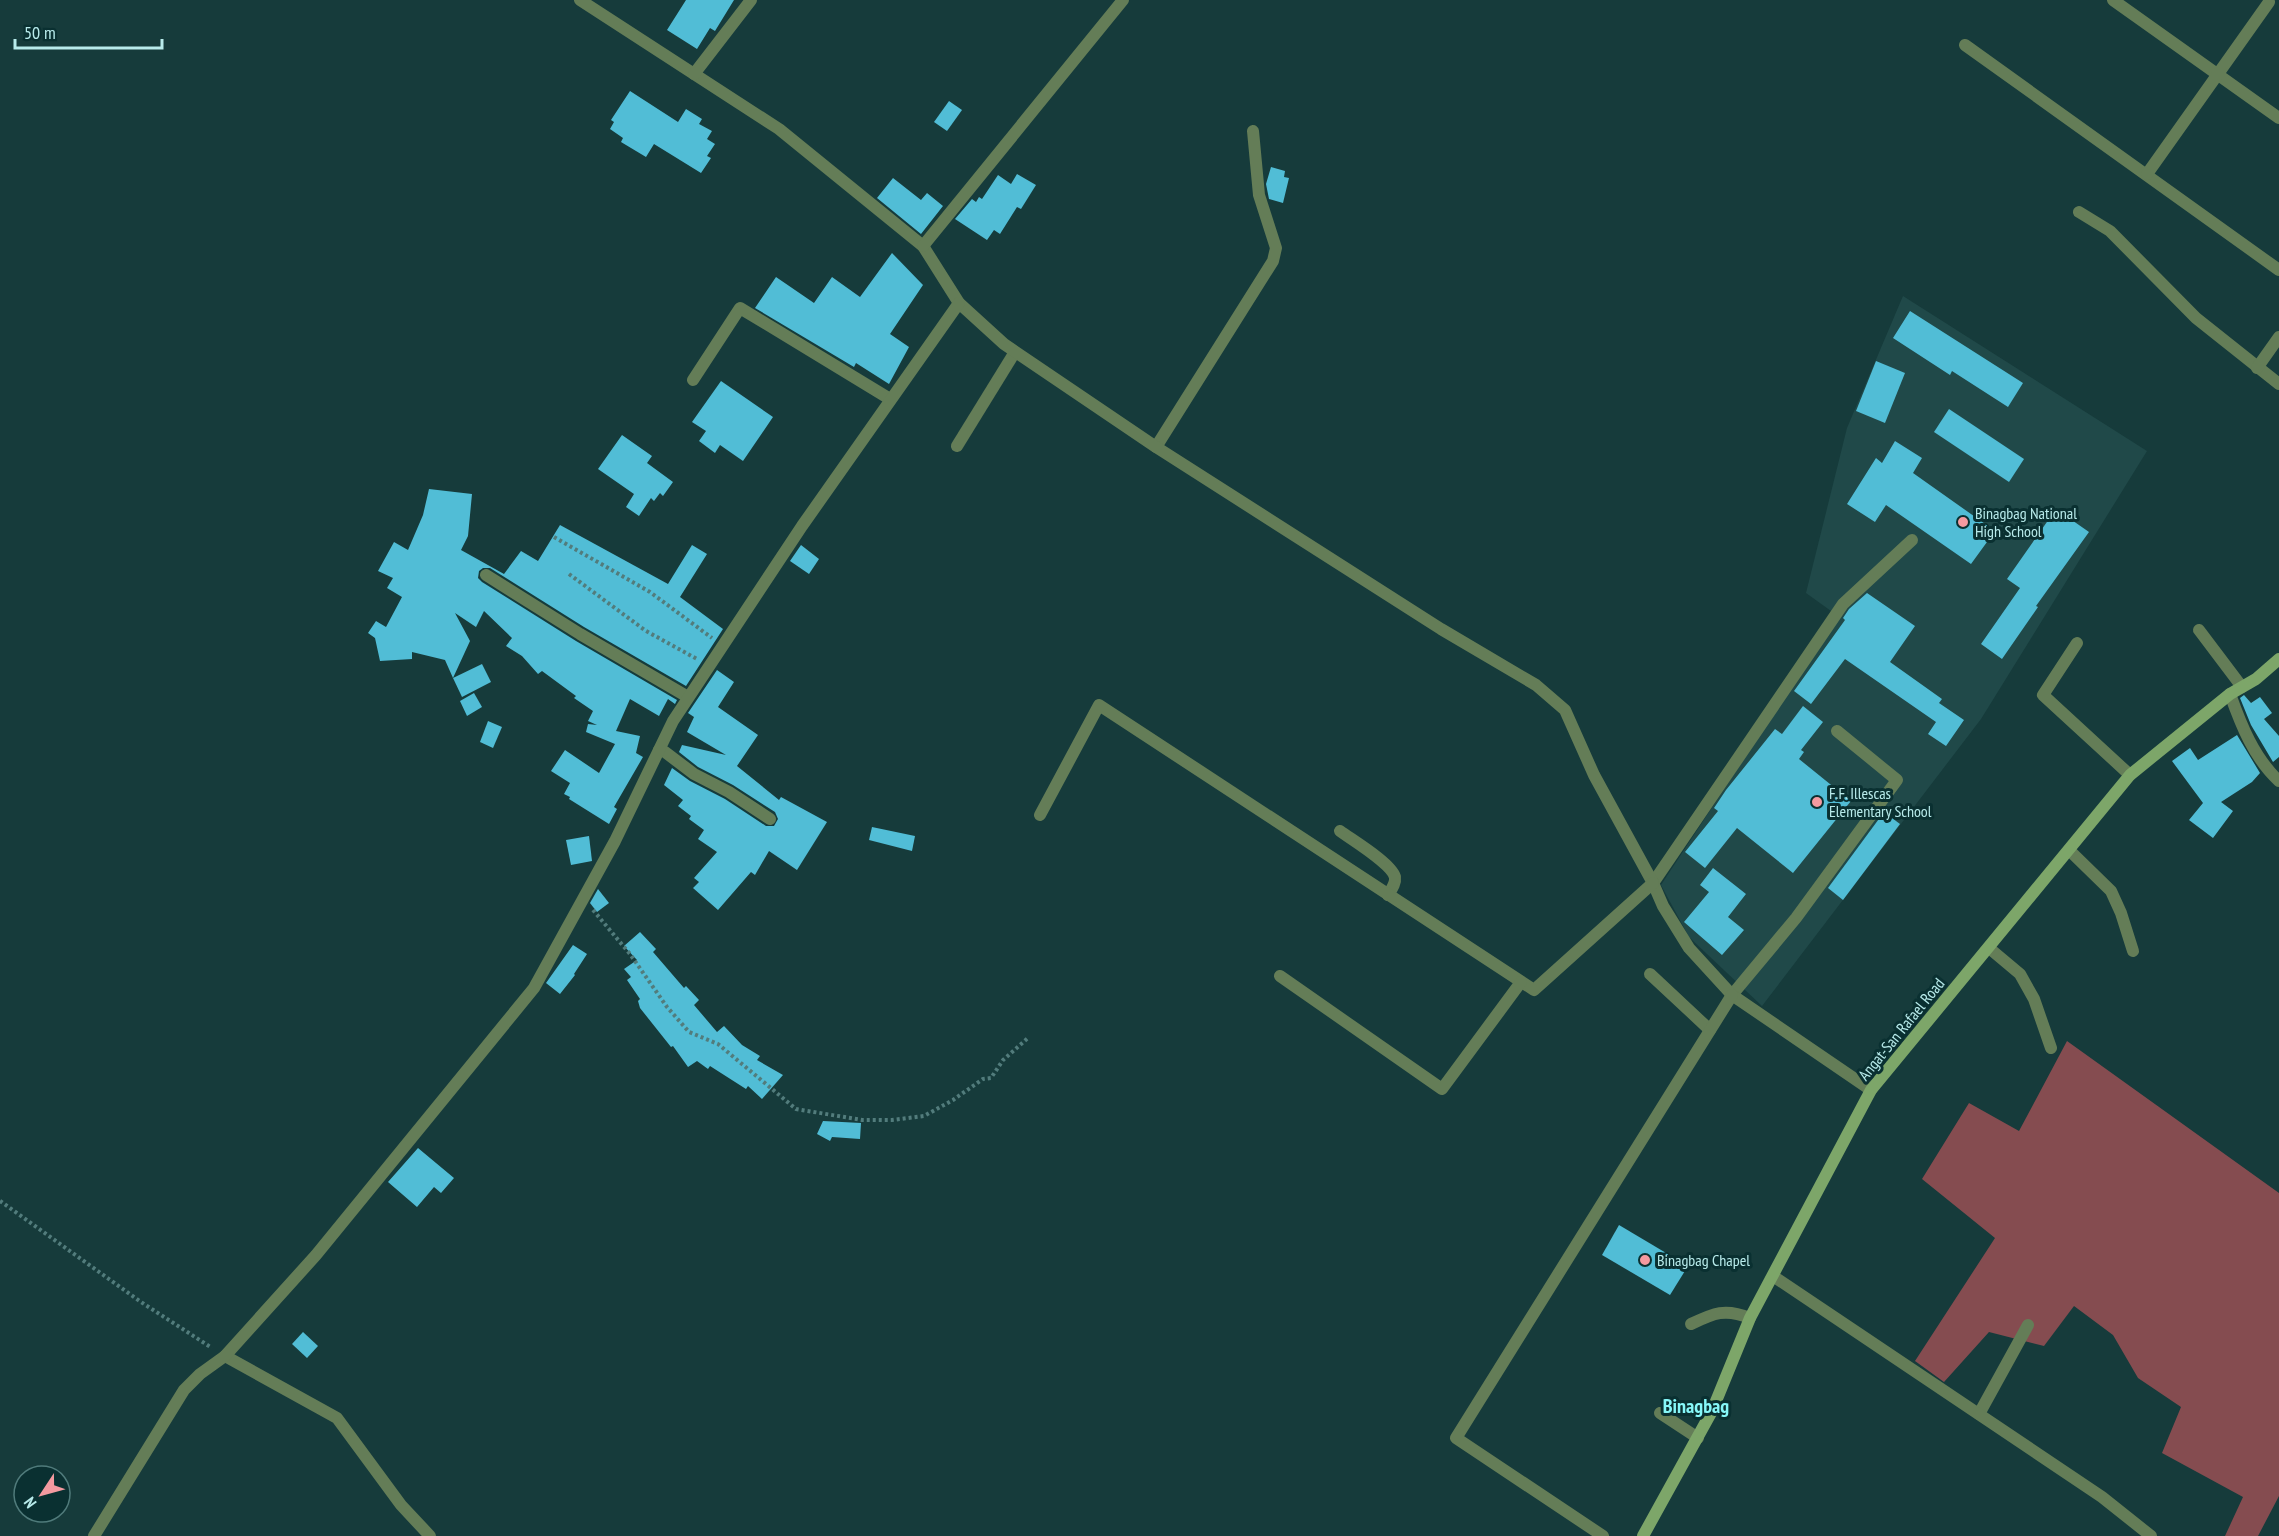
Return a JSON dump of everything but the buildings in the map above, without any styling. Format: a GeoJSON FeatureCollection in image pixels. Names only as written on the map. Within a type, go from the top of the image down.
{"type":"FeatureCollection","features":[{"type":"Feature","properties":{"kind":"main road","name":"Angat-San Rafael Road"},"geometry":{"type":"LineString","coordinates":[[1643,1536],[1712,1411],[1750,1318],[1871,1090],[2130,775],[2230,694],[2256,679],[2279,659]]}},
{"type":"Feature","properties":{"kind":"street"},"geometry":{"type":"LineString","coordinates":[[580,0],[779,129],[923,246],[959,303],[1015,352],[1156,447],[1440,629],[1536,685],[1565,710],[1594,776],[1653,883],[1663,906],[1689,948],[1732,995],[1871,1090]]}},
{"type":"Feature","properties":{"kind":"street"},"geometry":{"type":"LineString","coordinates":[[694,75],[751,0]]}},
{"type":"Feature","properties":{"kind":"street"},"geometry":{"type":"LineString","coordinates":[[923,246],[1123,0]]}},
{"type":"Feature","properties":{"kind":"street"},"geometry":{"type":"LineString","coordinates":[[2113,0],[2279,117]]}},
{"type":"Feature","properties":{"kind":"street"},"geometry":{"type":"LineString","coordinates":[[2147,174],[2269,3]]}},
{"type":"Feature","properties":{"kind":"street"},"geometry":{"type":"LineString","coordinates":[[1965,45],[2279,270]]}},
{"type":"Feature","properties":{"kind":"street"},"geometry":{"type":"LineString","coordinates":[[1156,447],[1274,261],[1276,248],[1259,195],[1253,131]]}},
{"type":"Feature","properties":{"kind":"street"},"geometry":{"type":"LineString","coordinates":[[2079,212],[2110,231],[2196,318],[2279,384]]}},
{"type":"Feature","properties":{"kind":"street"},"geometry":{"type":"LineString","coordinates":[[94,1536],[184,1390],[200,1374],[225,1356],[316,1256],[534,988],[615,842],[672,721],[890,399],[959,303]]}},
{"type":"Feature","properties":{"kind":"street"},"geometry":{"type":"LineString","coordinates":[[693,380],[740,308],[890,399]]}},
{"type":"Feature","properties":{"kind":"street"},"geometry":{"type":"LineString","coordinates":[[2257,368],[2279,337]]}},
{"type":"Feature","properties":{"kind":"street"},"geometry":{"type":"LineString","coordinates":[[957,446],[1015,352]]}},
{"type":"Feature","properties":{"kind":"street"},"geometry":{"type":"LineString","coordinates":[[1040,815],[1099,705],[1534,990],[1653,883],[1843,604],[1912,540]]}},
{"type":"Feature","properties":{"kind":"street"},"geometry":{"type":"LineString","coordinates":[[486,575],[580,634],[688,697]]}},
{"type":"Feature","properties":{"kind":"street"},"geometry":{"type":"LineString","coordinates":[[2199,630],[2242,687]]}},
{"type":"Feature","properties":{"kind":"street"},"geometry":{"type":"LineString","coordinates":[[2077,643],[2043,695],[2130,775]]}},
{"type":"Feature","properties":{"kind":"street"},"geometry":{"type":"LineString","coordinates":[[2230,694],[2252,746],[2263,764],[2279,781]]}},
{"type":"Feature","properties":{"kind":"street"},"geometry":{"type":"LineString","coordinates":[[1603,1536],[1456,1438],[1732,995],[1796,918],[1897,780],[1837,731]]}},
{"type":"Feature","properties":{"kind":"street"},"geometry":{"type":"LineString","coordinates":[[659,750],[694,774],[729,792],[770,819]]}},
{"type":"Feature","properties":{"kind":"street"},"geometry":{"type":"LineString","coordinates":[[1340,831],[1389,867],[1395,877],[1394,885],[1388,895]]}},
{"type":"Feature","properties":{"kind":"street"},"geometry":{"type":"LineString","coordinates":[[2069,850],[2110,891],[2121,913],[2133,951]]}},
{"type":"Feature","properties":{"kind":"street"},"geometry":{"type":"LineString","coordinates":[[1989,948],[2020,974],[2034,999],[2051,1048]]}},
{"type":"Feature","properties":{"kind":"street"},"geometry":{"type":"LineString","coordinates":[[1650,974],[1710,1030]]}},
{"type":"Feature","properties":{"kind":"street"},"geometry":{"type":"LineString","coordinates":[[1280,976],[1442,1089],[1521,982]]}},
{"type":"Feature","properties":{"kind":"street"},"geometry":{"type":"LineString","coordinates":[[1773,1276],[2102,1497],[2151,1536]]}},
{"type":"Feature","properties":{"kind":"street"},"geometry":{"type":"LineString","coordinates":[[1691,1324],[1722,1312],[1734,1312],[1750,1318]]}},
{"type":"Feature","properties":{"kind":"street"},"geometry":{"type":"LineString","coordinates":[[1979,1414],[2028,1325]]}},
{"type":"Feature","properties":{"kind":"street"},"geometry":{"type":"LineString","coordinates":[[225,1356],[337,1418],[401,1505],[430,1536]]}},
{"type":"Feature","properties":{"kind":"street"},"geometry":{"type":"LineString","coordinates":[[1660,1413],[1698,1438]]}},
{"type":"Feature","properties":{"kind":"path"},"geometry":{"type":"LineString","coordinates":[[554,537],[650,592],[723,645]]}},
{"type":"Feature","properties":{"kind":"path"},"geometry":{"type":"LineString","coordinates":[[569,574],[646,631],[708,667]]}},
{"type":"Feature","properties":{"kind":"path"},"geometry":{"type":"LineString","coordinates":[[583,898],[630,954],[667,1007],[689,1032],[718,1044],[796,1108],[861,1120],[892,1120],[924,1116],[953,1100],[983,1079],[991,1078],[1003,1060],[1028,1038]]}},
{"type":"Feature","properties":{"kind":"path"},"geometry":{"type":"LineString","coordinates":[[0,1202],[141,1302],[225,1356]]}},
{"type":"Feature","properties":{"kind":"shaded area"},"geometry":{"type":"Polygon","coordinates":[[[1903,296],[2147,451],[1981,719],[1762,1006],[1689,937],[1661,885],[1838,616],[1806,593],[1847,428],[1903,296]]]}},
{"type":"Feature","properties":{"kind":"shaded area"},"geometry":{"type":"Polygon","coordinates":[[[2067,1041],[2279,1193],[2279,1496],[2258,1536],[2225,1536],[2243,1497],[2162,1453],[2181,1407],[2138,1378],[2113,1335],[2074,1306],[2044,1346],[1989,1332],[1944,1382],[1915,1361],[1995,1238],[1922,1179],[1969,1103],[2019,1131],[2067,1041]]]}},
{"type":"Feature","properties":{"kind":"place","name":"Binagbag National High School"},"geometry":{"type":"Point","coordinates":[1963,522]}},
{"type":"Feature","properties":{"kind":"place","name":"F.F. Illescas Elementary School"},"geometry":{"type":"Point","coordinates":[1817,802]}},
{"type":"Feature","properties":{"kind":"place","name":"Binagbag Chapel"},"geometry":{"type":"Point","coordinates":[1645,1260]}},
{"type":"Feature","properties":{"kind":"district","name":"Binagbag"},"geometry":{"type":"Point","coordinates":[1696,1406]}}]}
